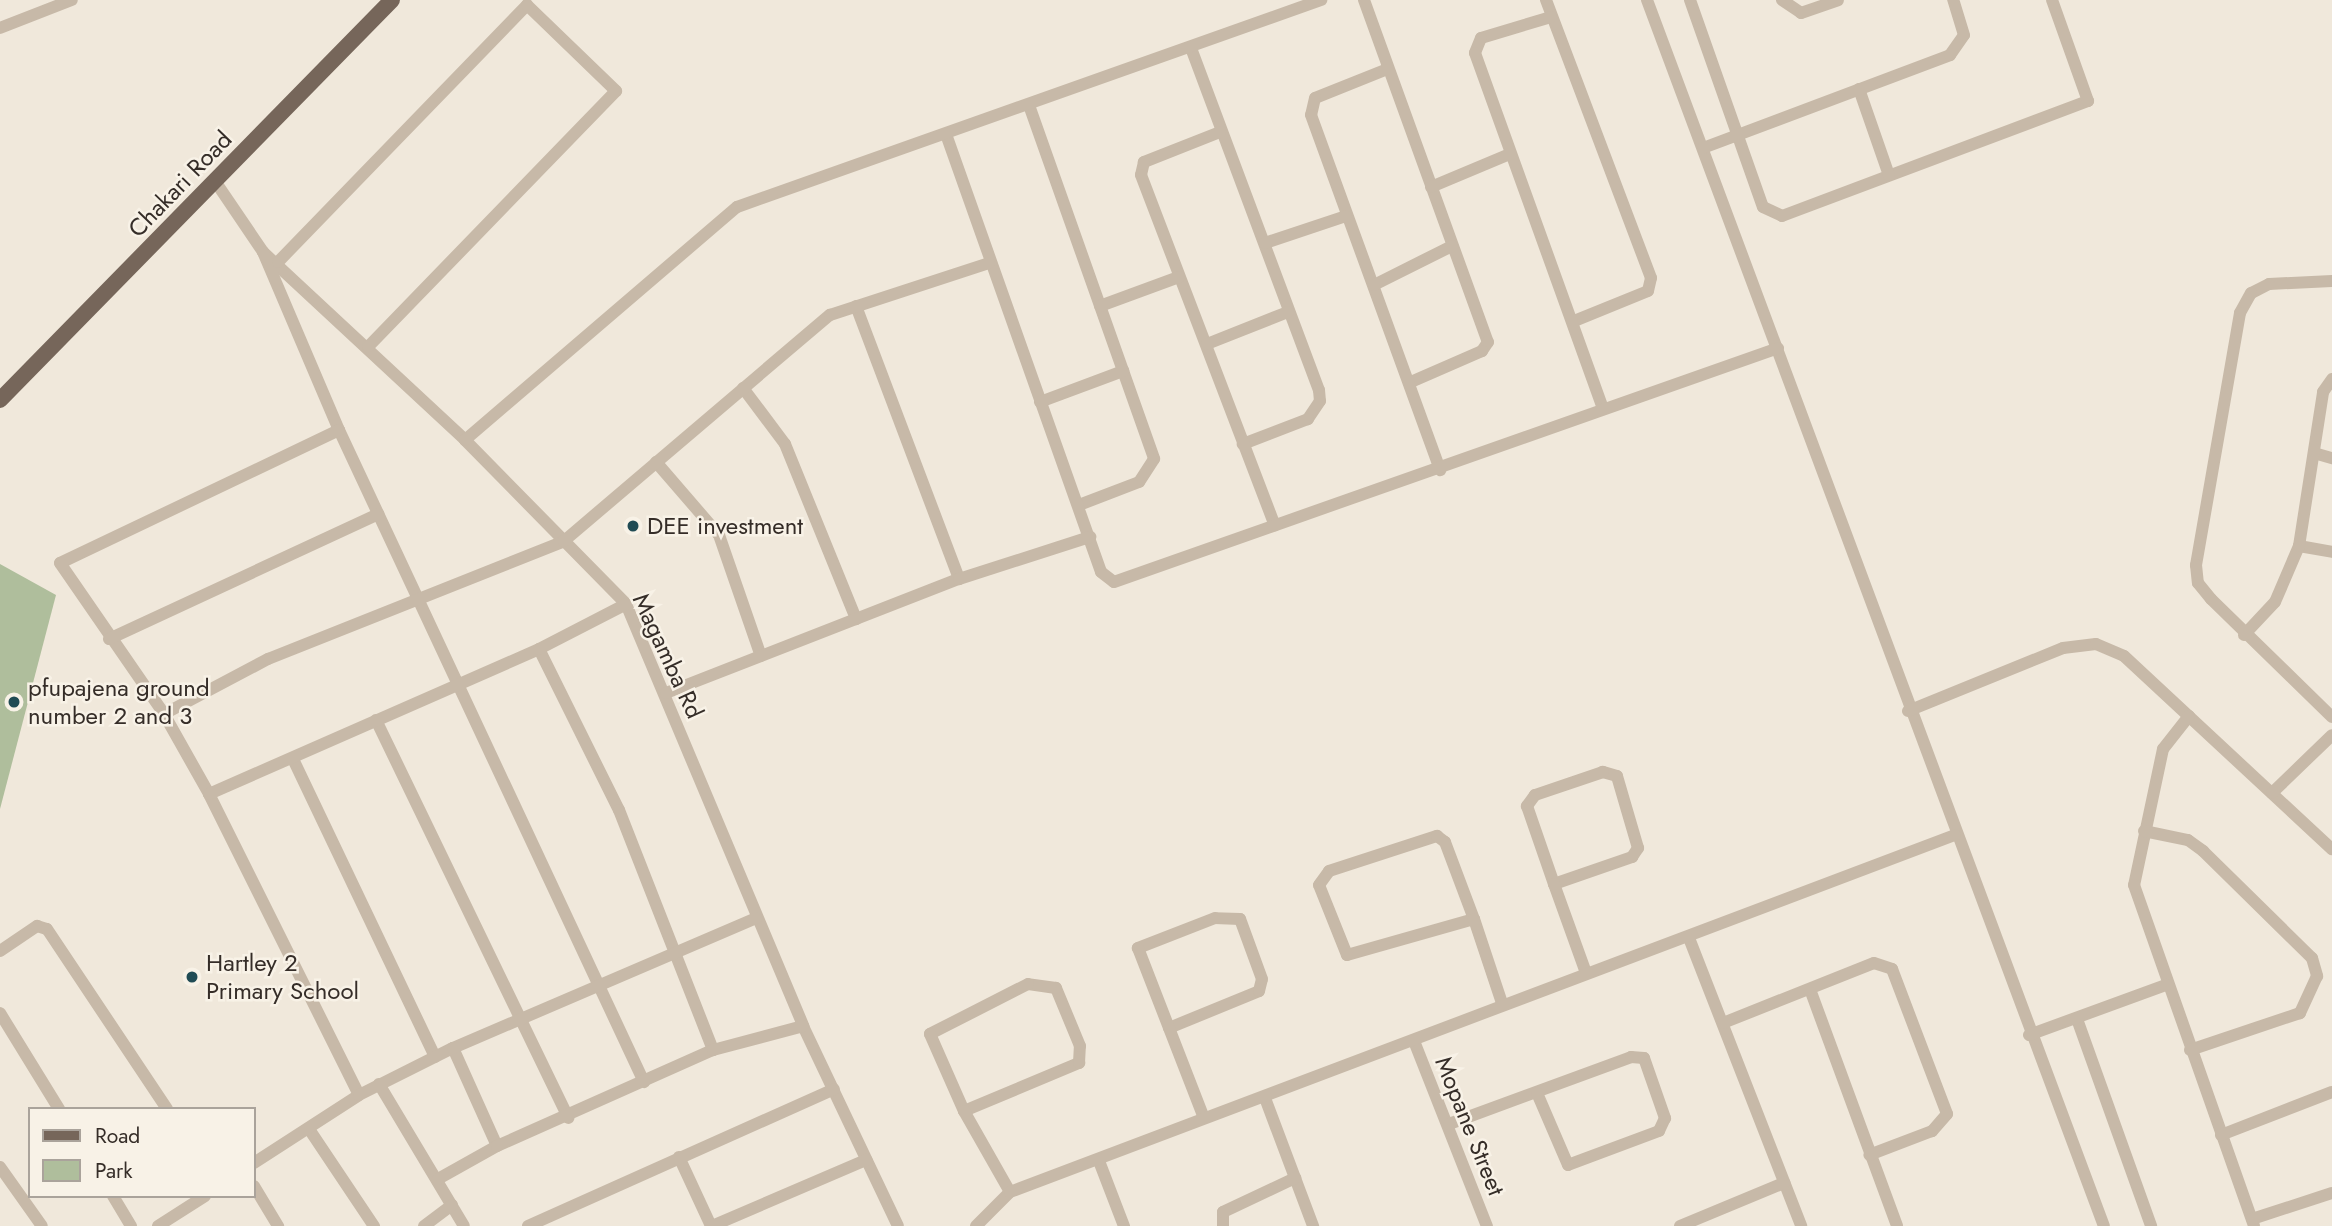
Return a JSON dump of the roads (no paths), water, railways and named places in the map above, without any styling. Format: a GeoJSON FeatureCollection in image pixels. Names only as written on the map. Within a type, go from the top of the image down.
{"type":"FeatureCollection","features":[{"type":"Feature","properties":{"kind":"main road","name":"Chakari Road"},"geometry":{"type":"LineString","coordinates":[[0,400],[392,0]]}},
{"type":"Feature","properties":{"kind":"street"},"geometry":{"type":"LineString","coordinates":[[0,28],[72,0]]}},
{"type":"Feature","properties":{"kind":"street"},"geometry":{"type":"LineString","coordinates":[[465,440],[737,207],[1030,108],[1321,0]]}},
{"type":"Feature","properties":{"kind":"street"},"geometry":{"type":"LineString","coordinates":[[1364,0],[1385,70],[1488,342],[1482,351],[1411,382]]}},
{"type":"Feature","properties":{"kind":"street"},"geometry":{"type":"LineString","coordinates":[[1546,0],[1651,278],[1648,291],[1574,321]]}},
{"type":"Feature","properties":{"kind":"street"},"geometry":{"type":"LineString","coordinates":[[1647,0],[1778,348],[1908,712],[2104,1226]]}},
{"type":"Feature","properties":{"kind":"street"},"geometry":{"type":"LineString","coordinates":[[1690,0],[1763,207],[1774,215],[2088,101],[2052,0]]}},
{"type":"Feature","properties":{"kind":"street"},"geometry":{"type":"LineString","coordinates":[[1782,0],[1801,13],[1838,0]]}},
{"type":"Feature","properties":{"kind":"street"},"geometry":{"type":"LineString","coordinates":[[1703,148],[1957,50],[1964,35],[1953,0]]}},
{"type":"Feature","properties":{"kind":"street"},"geometry":{"type":"LineString","coordinates":[[278,262],[527,5],[617,91],[368,346]]}},
{"type":"Feature","properties":{"kind":"street"},"geometry":{"type":"LineString","coordinates":[[1551,17],[1475,45],[1510,154],[1574,321],[1602,408]]}},
{"type":"Feature","properties":{"kind":"street"},"geometry":{"type":"LineString","coordinates":[[1191,48],[1220,132],[1265,243],[1320,401],[1308,419],[1243,443]]}},
{"type":"Feature","properties":{"kind":"street"},"geometry":{"type":"LineString","coordinates":[[1385,70],[1311,105],[1346,216],[1411,382],[1440,470]]}},
{"type":"Feature","properties":{"kind":"street"},"geometry":{"type":"LineString","coordinates":[[1859,89],[1889,175]]}},
{"type":"Feature","properties":{"kind":"street"},"geometry":{"type":"LineString","coordinates":[[1030,108],[1154,458],[1151,469],[1139,482],[1079,505]]}},
{"type":"Feature","properties":{"kind":"street"},"geometry":{"type":"LineString","coordinates":[[1220,132],[1144,162],[1141,175],[1275,525]]}},
{"type":"Feature","properties":{"kind":"street"},"geometry":{"type":"LineString","coordinates":[[947,137],[989,262],[1101,572],[1114,582],[1440,470],[1602,408],[1778,348]]}},
{"type":"Feature","properties":{"kind":"street"},"geometry":{"type":"LineString","coordinates":[[1431,187],[1510,154]]}},
{"type":"Feature","properties":{"kind":"street","name":"Magamba Rd"},"geometry":{"type":"LineString","coordinates":[[215,181],[263,252],[278,262],[465,440],[626,604],[666,693],[756,918],[803,1026],[898,1226]]}},
{"type":"Feature","properties":{"kind":"street"},"geometry":{"type":"LineString","coordinates":[[1265,243],[1346,216]]}},
{"type":"Feature","properties":{"kind":"street"},"geometry":{"type":"LineString","coordinates":[[1374,285],[1452,246]]}},
{"type":"Feature","properties":{"kind":"street"},"geometry":{"type":"LineString","coordinates":[[263,252],[339,430],[378,514],[422,597],[596,983],[644,1082]]}},
{"type":"Feature","properties":{"kind":"street"},"geometry":{"type":"LineString","coordinates":[[164,714],[268,659],[564,541],[830,315],[989,262]]}},
{"type":"Feature","properties":{"kind":"street"},"geometry":{"type":"LineString","coordinates":[[1100,306],[1180,277]]}},
{"type":"Feature","properties":{"kind":"street"},"geometry":{"type":"LineString","coordinates":[[2332,281],[2269,284],[2251,293],[2240,313],[2196,565],[2198,583],[2244,635],[2332,717]]}},
{"type":"Feature","properties":{"kind":"street"},"geometry":{"type":"LineString","coordinates":[[856,306],[959,579]]}},
{"type":"Feature","properties":{"kind":"street"},"geometry":{"type":"LineString","coordinates":[[1207,344],[1288,312]]}},
{"type":"Feature","properties":{"kind":"street"},"geometry":{"type":"LineString","coordinates":[[1040,402],[1123,371]]}},
{"type":"Feature","properties":{"kind":"street"},"geometry":{"type":"LineString","coordinates":[[2244,635],[2275,602],[2299,546],[2323,392],[2332,379]]}},
{"type":"Feature","properties":{"kind":"street"},"geometry":{"type":"LineString","coordinates":[[743,388],[785,444],[856,619]]}},
{"type":"Feature","properties":{"kind":"street"},"geometry":{"type":"LineString","coordinates":[[339,430],[60,563],[109,639],[164,714],[209,794],[359,1095]]}},
{"type":"Feature","properties":{"kind":"street"},"geometry":{"type":"LineString","coordinates":[[2314,453],[2332,458]]}},
{"type":"Feature","properties":{"kind":"street"},"geometry":{"type":"LineString","coordinates":[[656,462],[719,536],[761,656]]}},
{"type":"Feature","properties":{"kind":"street"},"geometry":{"type":"LineString","coordinates":[[109,639],[378,514]]}},
{"type":"Feature","properties":{"kind":"street"},"geometry":{"type":"LineString","coordinates":[[666,693],[959,579],[1090,537]]}},
{"type":"Feature","properties":{"kind":"street"},"geometry":{"type":"LineString","coordinates":[[2299,546],[2332,552]]}},
{"type":"Feature","properties":{"kind":"street"},"geometry":{"type":"LineString","coordinates":[[209,794],[539,649],[626,604]]}},
{"type":"Feature","properties":{"kind":"street"},"geometry":{"type":"LineString","coordinates":[[1908,712],[2063,648],[2096,645],[2124,656],[2332,849]]}},
{"type":"Feature","properties":{"kind":"street"},"geometry":{"type":"LineString","coordinates":[[539,649],[619,810],[713,1051]]}},
{"type":"Feature","properties":{"kind":"street"},"geometry":{"type":"LineString","coordinates":[[2189,716],[2163,749],[2134,885],[2166,985],[2253,1222],[2332,1193]]}},
{"type":"Feature","properties":{"kind":"street"},"geometry":{"type":"LineString","coordinates":[[376,720],[516,1017],[568,1118]]}},
{"type":"Feature","properties":{"kind":"street"},"geometry":{"type":"LineString","coordinates":[[2272,793],[2332,735]]}},
{"type":"Feature","properties":{"kind":"street"},"geometry":{"type":"LineString","coordinates":[[293,759],[435,1057]]}},
{"type":"Feature","properties":{"kind":"street"},"geometry":{"type":"LineString","coordinates":[[1554,884],[1632,857],[1638,848],[1617,776],[1603,772],[1529,799],[1554,884],[1586,973]]}},
{"type":"Feature","properties":{"kind":"street"},"geometry":{"type":"LineString","coordinates":[[2144,831],[2188,840],[2203,851],[2312,958],[2317,976],[2300,1013],[2190,1050]]}},
{"type":"Feature","properties":{"kind":"street"},"geometry":{"type":"LineString","coordinates":[[976,1226],[1010,1192],[1099,1161],[1204,1118],[1265,1098],[1413,1041],[1502,1003],[1689,937],[1955,835]]}},
{"type":"Feature","properties":{"kind":"street"},"geometry":{"type":"LineString","coordinates":[[1474,919],[1347,955],[1319,885],[1329,871],[1437,836],[1446,842],[1474,919],[1502,1003]]}},
{"type":"Feature","properties":{"kind":"street"},"geometry":{"type":"LineString","coordinates":[[256,1162],[359,1095],[516,1017],[673,949],[756,918]]}},
{"type":"Feature","properties":{"kind":"street"},"geometry":{"type":"LineString","coordinates":[[1170,1028],[1259,991],[1262,979],[1240,919],[1215,918],[1138,948],[1204,1118]]}},
{"type":"Feature","properties":{"kind":"street"},"geometry":{"type":"LineString","coordinates":[[0,951],[37,926],[47,929],[166,1107]]}},
{"type":"Feature","properties":{"kind":"street"},"geometry":{"type":"LineString","coordinates":[[1689,937],[1801,1226]]}},
{"type":"Feature","properties":{"kind":"street"},"geometry":{"type":"LineString","coordinates":[[1723,1023],[1811,992],[1874,963],[1892,969],[1947,1114],[1932,1131],[1869,1155]]}},
{"type":"Feature","properties":{"kind":"street"},"geometry":{"type":"LineString","coordinates":[[964,1111],[1079,1063],[1080,1046],[1056,988],[1028,984],[934,1028],[933,1049],[964,1111],[1010,1192]]}},
{"type":"Feature","properties":{"kind":"street"},"geometry":{"type":"LineString","coordinates":[[2029,1035],[2166,985]]}},
{"type":"Feature","properties":{"kind":"street"},"geometry":{"type":"LineString","coordinates":[[1811,992],[1897,1226]]}},
{"type":"Feature","properties":{"kind":"street"},"geometry":{"type":"LineString","coordinates":[[0,1013],[58,1107]]}},
{"type":"Feature","properties":{"kind":"street"},"geometry":{"type":"LineString","coordinates":[[2077,1019],[2151,1226]]}},
{"type":"Feature","properties":{"kind":"street"},"geometry":{"type":"LineString","coordinates":[[438,1180],[497,1146],[568,1118],[713,1051],[803,1026]]}},
{"type":"Feature","properties":{"kind":"street","name":"Mopane Street"},"geometry":{"type":"LineString","coordinates":[[1413,1041],[1449,1125],[1487,1226]]}},
{"type":"Feature","properties":{"kind":"street"},"geometry":{"type":"LineString","coordinates":[[453,1048],[497,1146]]}},
{"type":"Feature","properties":{"kind":"street"},"geometry":{"type":"LineString","coordinates":[[1449,1125],[1613,1062],[1644,1058],[1665,1118],[1660,1131],[1568,1165],[1537,1093]]}},
{"type":"Feature","properties":{"kind":"street"},"geometry":{"type":"LineString","coordinates":[[379,1084],[464,1226]]}},
{"type":"Feature","properties":{"kind":"street"},"geometry":{"type":"LineString","coordinates":[[528,1226],[834,1089]]}},
{"type":"Feature","properties":{"kind":"street"},"geometry":{"type":"LineString","coordinates":[[2221,1135],[2332,1092]]}},
{"type":"Feature","properties":{"kind":"street"},"geometry":{"type":"LineString","coordinates":[[1265,1098],[1313,1226]]}},
{"type":"Feature","properties":{"kind":"street"},"geometry":{"type":"LineString","coordinates":[[309,1129],[374,1226]]}},
{"type":"Feature","properties":{"kind":"street"},"geometry":{"type":"LineString","coordinates":[[679,1157],[712,1226],[866,1160]]}},
{"type":"Feature","properties":{"kind":"street"},"geometry":{"type":"LineString","coordinates":[[1099,1161],[1124,1226]]}},
{"type":"Feature","properties":{"kind":"street"},"geometry":{"type":"LineString","coordinates":[[0,1167],[42,1226]]}},
{"type":"Feature","properties":{"kind":"street"},"geometry":{"type":"LineString","coordinates":[[1223,1226],[1223,1212],[1295,1178]]}},
{"type":"Feature","properties":{"kind":"street"},"geometry":{"type":"LineString","coordinates":[[1680,1226],[1784,1183]]}},
{"type":"Feature","properties":{"kind":"street"},"geometry":{"type":"LineString","coordinates":[[256,1189],[278,1226]]}},
{"type":"Feature","properties":{"kind":"street"},"geometry":{"type":"LineString","coordinates":[[114,1198],[131,1226]]}},
{"type":"Feature","properties":{"kind":"street"},"geometry":{"type":"LineString","coordinates":[[158,1226],[202,1198]]}},
{"type":"Feature","properties":{"kind":"street"},"geometry":{"type":"LineString","coordinates":[[424,1226],[452,1205]]}},
{"type":"Feature","properties":{"kind":"street"},"geometry":{"type":"LineString","coordinates":[[178,1215],[186,1226]]}},
{"type":"Feature","properties":{"kind":"place","name":"DEE investment"},"geometry":{"type":"Point","coordinates":[633,526]}},
{"type":"Feature","properties":{"kind":"place","name":"pfupajena ground number 2 and 3"},"geometry":{"type":"Point","coordinates":[14,702]}},
{"type":"Feature","properties":{"kind":"place","name":"Hartley 2 Primary School"},"geometry":{"type":"Point","coordinates":[192,977]}}]}
